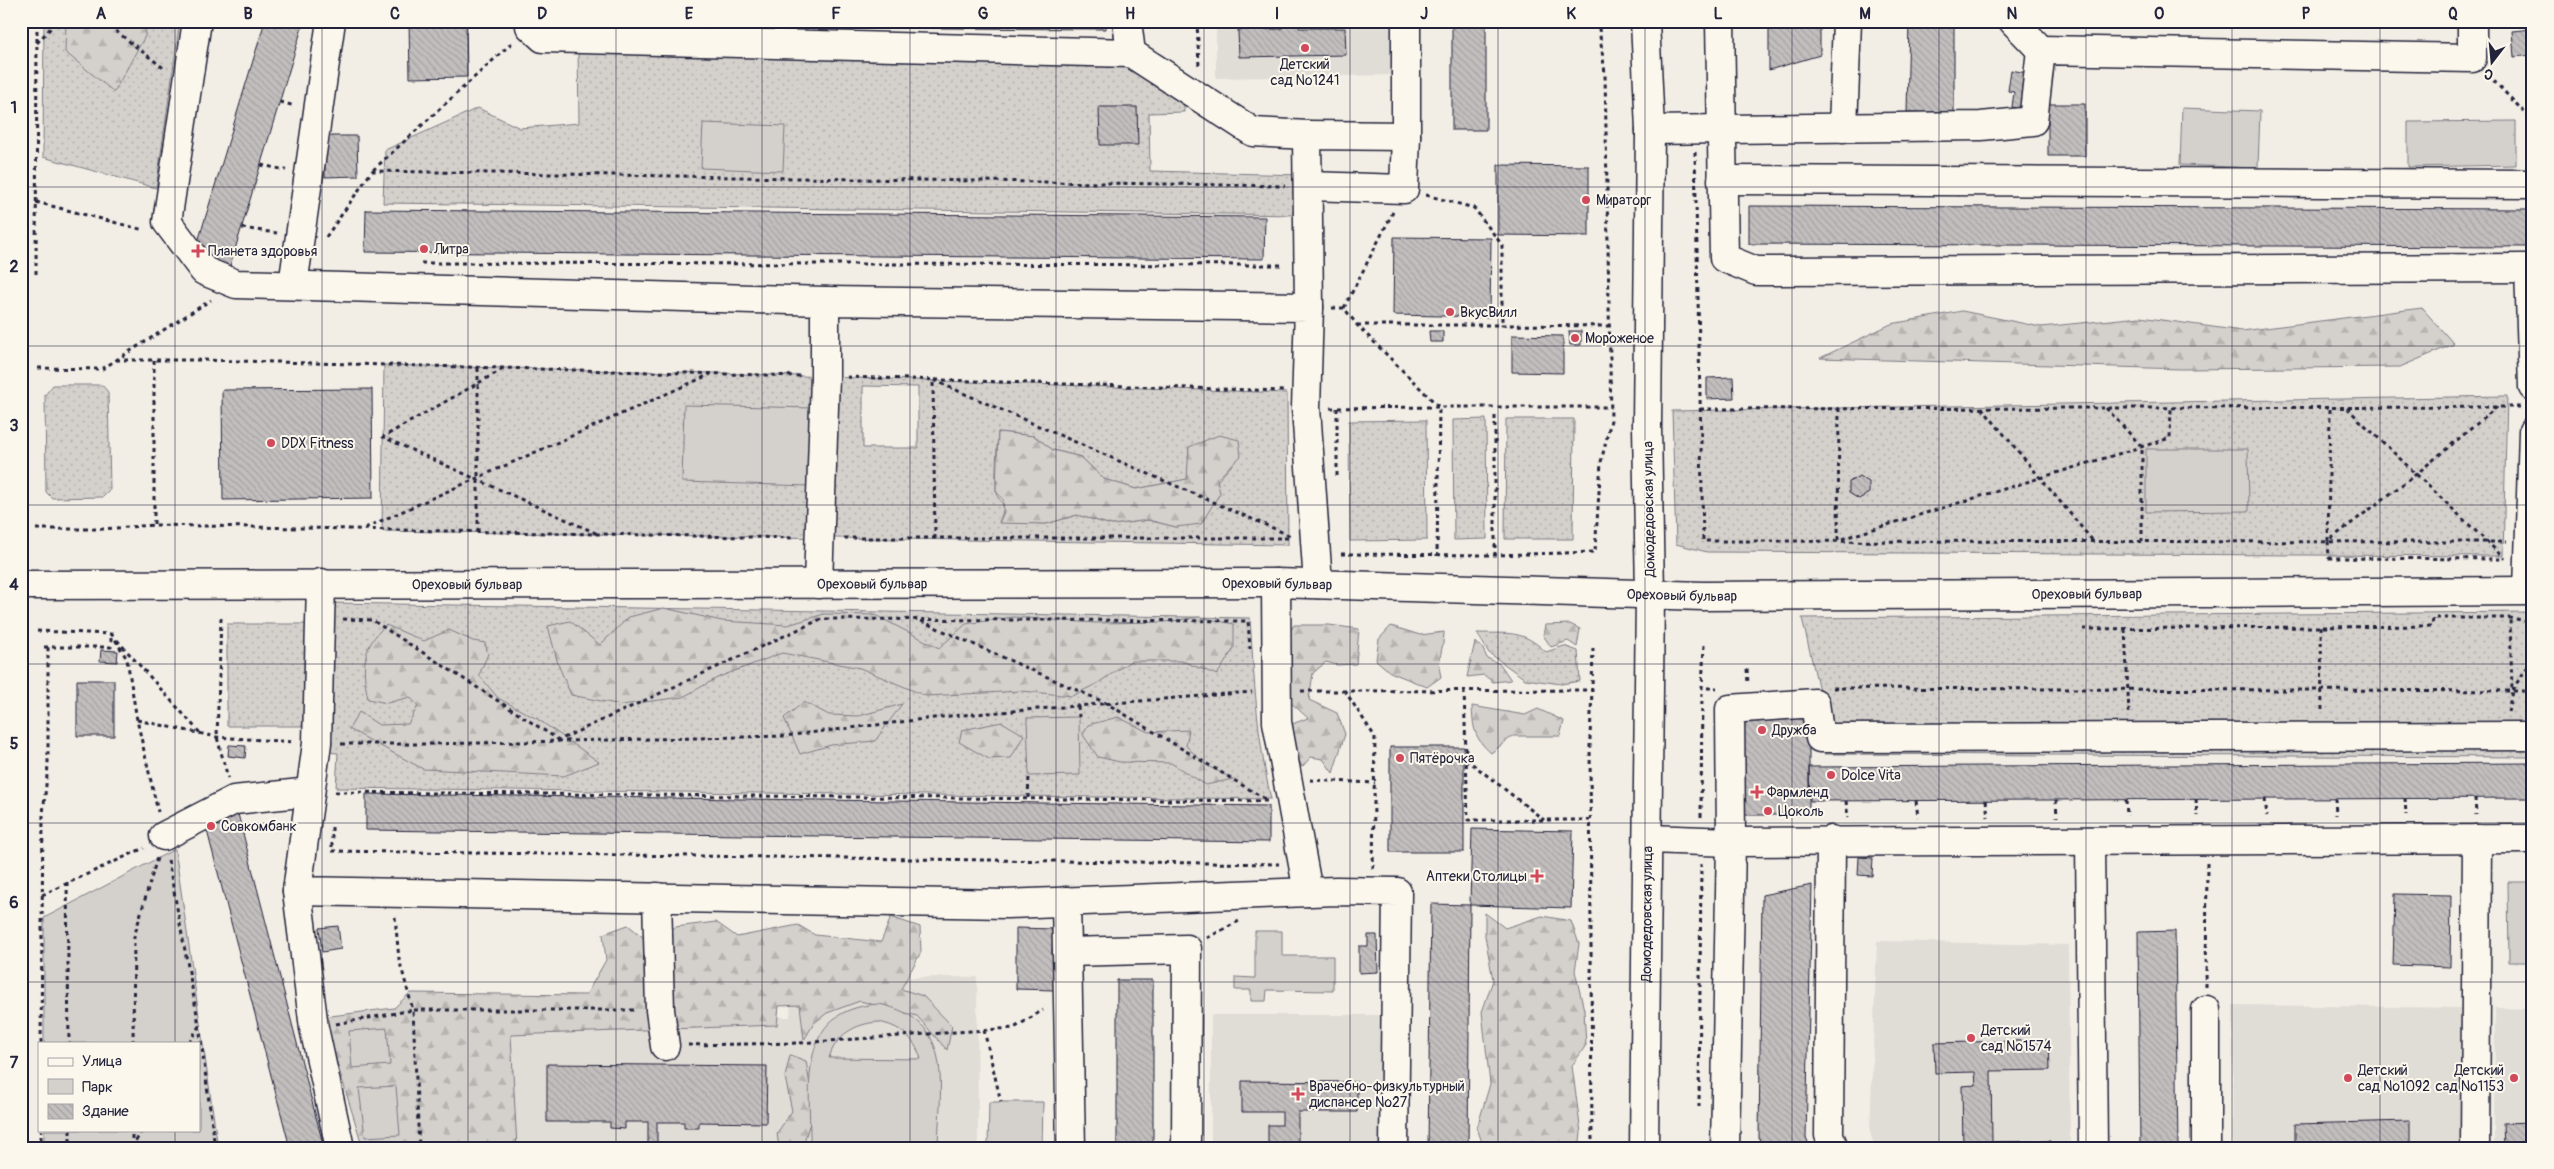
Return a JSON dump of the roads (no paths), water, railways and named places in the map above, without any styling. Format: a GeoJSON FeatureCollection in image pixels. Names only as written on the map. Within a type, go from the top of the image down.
{"type":"FeatureCollection","features":[{"type":"Feature","properties":{"kind":"main road"},"geometry":{"type":"LineString","coordinates":[[197,21],[167,222],[204,271],[236,284],[825,301],[1309,307]]}},
{"type":"Feature","properties":{"kind":"main road"},"geometry":{"type":"LineString","coordinates":[[292,285],[312,238],[331,21]]}},
{"type":"Feature","properties":{"kind":"main road"},"geometry":{"type":"LineString","coordinates":[[1127,21],[1131,53]]}},
{"type":"Feature","properties":{"kind":"main road"},"geometry":{"type":"LineString","coordinates":[[1308,186],[1404,189],[1406,21]]}},
{"type":"Feature","properties":{"kind":"main road","name":"Домодедовская улица"},"geometry":{"type":"LineString","coordinates":[[1644,1148],[1649,839],[1650,595],[1648,426],[1650,130],[1645,21]]}},
{"type":"Feature","properties":{"kind":"main road"},"geometry":{"type":"LineString","coordinates":[[1720,21],[1708,130],[1722,180],[1724,258],[1756,271],[2531,268],[2527,410],[2531,591]]}},
{"type":"Feature","properties":{"kind":"main road"},"geometry":{"type":"LineString","coordinates":[[1843,128],[1847,21]]}},
{"type":"Feature","properties":{"kind":"main road"},"geometry":{"type":"LineString","coordinates":[[2013,21],[2041,50],[2472,58],[2472,21]]}},
{"type":"Feature","properties":{"kind":"main road"},"geometry":{"type":"LineString","coordinates":[[530,24],[543,38],[1131,53],[1253,132],[1307,135],[1406,136]]}},
{"type":"Feature","properties":{"kind":"main road"},"geometry":{"type":"LineString","coordinates":[[1650,130],[1981,126],[2033,121],[2041,50]]}},
{"type":"Feature","properties":{"kind":"main road"},"geometry":{"type":"LineString","coordinates":[[1307,135],[1309,307],[1306,400],[1318,584]]}},
{"type":"Feature","properties":{"kind":"main road"},"geometry":{"type":"LineString","coordinates":[[1722,180],[2533,184]]}},
{"type":"Feature","properties":{"kind":"main road"},"geometry":{"type":"LineString","coordinates":[[818,584],[825,376],[825,301]]}},
{"type":"Feature","properties":{"kind":"main road"},"geometry":{"type":"LineString","coordinates":[[321,583],[317,743],[297,891],[314,1028],[340,1148]]}},
{"type":"Feature","properties":{"kind":"main road","name":"Ореховый бульвар"},"geometry":{"type":"LineString","coordinates":[[21,585],[321,583],[1276,583],[1650,595],[2531,591]]}},
{"type":"Feature","properties":{"kind":"main road"},"geometry":{"type":"LineString","coordinates":[[1276,583],[1265,687],[1277,722],[1282,793],[1308,892]]}},
{"type":"Feature","properties":{"kind":"main road"},"geometry":{"type":"LineString","coordinates":[[1725,1148],[1731,842],[1730,709],[1815,703],[1820,738],[2533,736]]}},
{"type":"Feature","properties":{"kind":"main road"},"geometry":{"type":"LineString","coordinates":[[164,836],[234,800],[310,792]]}},
{"type":"Feature","properties":{"kind":"main road"},"geometry":{"type":"LineString","coordinates":[[1649,839],[1701,842],[1831,840],[2533,839]]}},
{"type":"Feature","properties":{"kind":"main road"},"geometry":{"type":"LineString","coordinates":[[2475,1148],[2477,839]]}},
{"type":"Feature","properties":{"kind":"main road"},"geometry":{"type":"LineString","coordinates":[[1831,840],[1829,1135],[1834,1148]]}},
{"type":"Feature","properties":{"kind":"main road"},"geometry":{"type":"LineString","coordinates":[[2090,841],[2094,1148]]}},
{"type":"Feature","properties":{"kind":"main road"},"geometry":{"type":"LineString","coordinates":[[297,891],[600,901],[656,898],[841,905],[1007,904],[1308,892],[1397,892],[1394,1148]]}},
{"type":"Feature","properties":{"kind":"main road"},"geometry":{"type":"LineString","coordinates":[[656,898],[660,1010],[664,1046]]}},
{"type":"Feature","properties":{"kind":"main road"},"geometry":{"type":"LineString","coordinates":[[1066,902],[1071,1148]]}},
{"type":"Feature","properties":{"kind":"main road"},"geometry":{"type":"LineString","coordinates":[[1066,952],[1187,949],[1186,1148]]}},
{"type":"Feature","properties":{"kind":"main road"},"geometry":{"type":"LineString","coordinates":[[2206,1010],[2206,1148]]}},
{"type":"Feature","properties":{"kind":"place","name":"Детский сад №1241"},"geometry":{"type":"Point","coordinates":[1305,48]}},
{"type":"Feature","properties":{"kind":"place","name":"Мираторг"},"geometry":{"type":"Point","coordinates":[1586,200]}},
{"type":"Feature","properties":{"kind":"place","name":"Литра"},"geometry":{"type":"Point","coordinates":[424,249]}},
{"type":"Feature","properties":{"kind":"place","name":"Планета здоровья"},"geometry":{"type":"Point","coordinates":[198,251]}},
{"type":"Feature","properties":{"kind":"place","name":"ВкусВилл"},"geometry":{"type":"Point","coordinates":[1450,312]}},
{"type":"Feature","properties":{"kind":"place","name":"Мороженое"},"geometry":{"type":"Point","coordinates":[1575,338]}},
{"type":"Feature","properties":{"kind":"place","name":"DDX Fitness"},"geometry":{"type":"Point","coordinates":[271,443]}},
{"type":"Feature","properties":{"kind":"place","name":"Дружба"},"geometry":{"type":"Point","coordinates":[1762,730]}},
{"type":"Feature","properties":{"kind":"place","name":"Пятёрочка"},"geometry":{"type":"Point","coordinates":[1400,758]}},
{"type":"Feature","properties":{"kind":"place","name":"Dolce Vita"},"geometry":{"type":"Point","coordinates":[1831,775]}},
{"type":"Feature","properties":{"kind":"place","name":"Фармленд"},"geometry":{"type":"Point","coordinates":[1757,792]}},
{"type":"Feature","properties":{"kind":"place","name":"Цоколь"},"geometry":{"type":"Point","coordinates":[1768,811]}},
{"type":"Feature","properties":{"kind":"place","name":"Совкомбанк"},"geometry":{"type":"Point","coordinates":[211,826]}},
{"type":"Feature","properties":{"kind":"place","name":"Аптеки Столицы"},"geometry":{"type":"Point","coordinates":[1537,876]}},
{"type":"Feature","properties":{"kind":"place","name":"Детский сад №1574"},"geometry":{"type":"Point","coordinates":[1971,1038]}},
{"type":"Feature","properties":{"kind":"place","name":"Детский сад №1092"},"geometry":{"type":"Point","coordinates":[2348,1078]}},
{"type":"Feature","properties":{"kind":"place","name":"Детский сад №1153"},"geometry":{"type":"Point","coordinates":[2514,1078]}},
{"type":"Feature","properties":{"kind":"place","name":"Врачебно-физкультурный диспансер №27"},"geometry":{"type":"Point","coordinates":[1298,1094]}}]}
